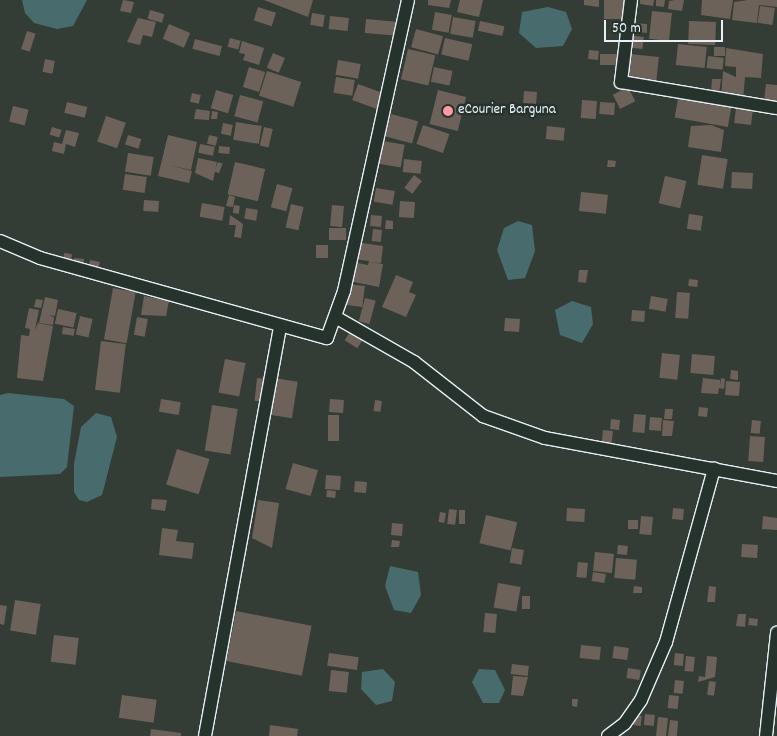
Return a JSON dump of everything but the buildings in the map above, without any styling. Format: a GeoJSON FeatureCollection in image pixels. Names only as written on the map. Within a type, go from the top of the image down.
{"type":"FeatureCollection","features":[{"type":"Feature","properties":{"kind":"street"},"geometry":{"type":"LineString","coordinates":[[0,241],[40,258],[327,338],[337,318],[408,0]]}},
{"type":"Feature","properties":{"kind":"street"},"geometry":{"type":"LineString","coordinates":[[631,0],[621,82],[777,108]]}},
{"type":"Feature","properties":{"kind":"street"},"geometry":{"type":"LineString","coordinates":[[337,318],[414,362],[483,416],[545,438],[777,481]]}},
{"type":"Feature","properties":{"kind":"street"},"geometry":{"type":"LineString","coordinates":[[205,736],[280,326]]}},
{"type":"Feature","properties":{"kind":"street"},"geometry":{"type":"LineString","coordinates":[[608,736],[625,723],[641,700],[666,642],[714,470]]}},
{"type":"Feature","properties":{"kind":"street"},"geometry":{"type":"LineString","coordinates":[[766,736],[777,633]]}},
{"type":"Feature","properties":{"kind":"water"},"geometry":{"type":"Polygon","coordinates":[[[22,0],[87,0],[73,26],[57,29],[34,23],[25,13],[22,0]]]}},
{"type":"Feature","properties":{"kind":"water"},"geometry":{"type":"Polygon","coordinates":[[[548,7],[566,12],[572,29],[563,46],[536,48],[519,33],[522,12],[548,7]]]}},
{"type":"Feature","properties":{"kind":"water"},"geometry":{"type":"Polygon","coordinates":[[[518,221],[532,225],[535,251],[525,278],[508,280],[497,250],[504,228],[518,221]]]}},
{"type":"Feature","properties":{"kind":"water"},"geometry":{"type":"Polygon","coordinates":[[[572,301],[591,307],[593,324],[582,343],[560,335],[555,310],[572,301]]]}},
{"type":"Feature","properties":{"kind":"water"},"geometry":{"type":"Polygon","coordinates":[[[8,393],[64,399],[74,406],[67,467],[60,474],[0,477],[0,395],[8,393]]]}},
{"type":"Feature","properties":{"kind":"water"},"geometry":{"type":"Polygon","coordinates":[[[96,413],[111,417],[117,437],[102,495],[87,502],[79,500],[74,492],[74,464],[81,427],[96,413]]]}},
{"type":"Feature","properties":{"kind":"water"},"geometry":{"type":"Polygon","coordinates":[[[390,566],[418,572],[421,595],[411,613],[394,610],[385,586],[390,566]]]}},
{"type":"Feature","properties":{"kind":"water"},"geometry":{"type":"Polygon","coordinates":[[[383,669],[395,682],[392,701],[376,705],[361,689],[362,672],[383,669]]]}},
{"type":"Feature","properties":{"kind":"water"},"geometry":{"type":"Polygon","coordinates":[[[479,669],[495,670],[505,690],[499,703],[483,703],[472,682],[479,669]]]}},
{"type":"Feature","properties":{"kind":"place","name":"eCourier Barguna"},"geometry":{"type":"Point","coordinates":[448,111]}}]}
